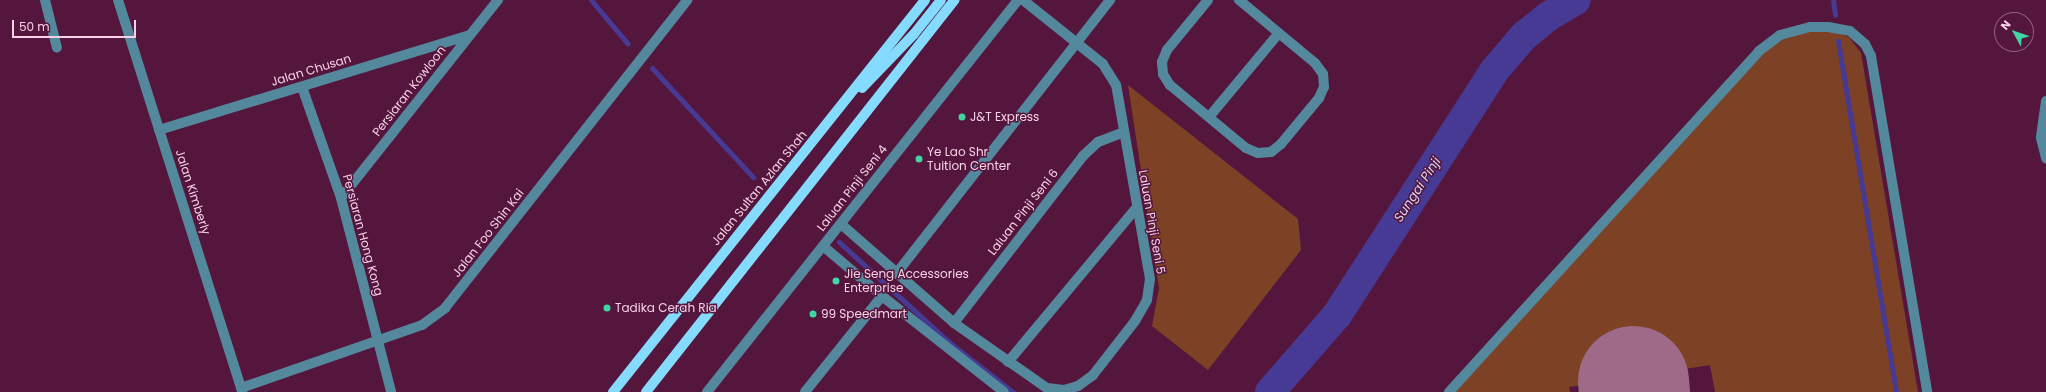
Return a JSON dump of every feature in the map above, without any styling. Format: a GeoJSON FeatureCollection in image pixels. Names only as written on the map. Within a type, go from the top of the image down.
{"type":"FeatureCollection","features":[{"type":"Feature","properties":{"kind":"main road","name":"Jalan Sultan Azlan Shah"},"geometry":{"type":"LineString","coordinates":[[614,392],[925,0]]}},
{"type":"Feature","properties":{"kind":"main road"},"geometry":{"type":"LineString","coordinates":[[826,125],[900,50],[941,0]]}},
{"type":"Feature","properties":{"kind":"main road"},"geometry":{"type":"LineString","coordinates":[[646,392],[955,0]]}},
{"type":"Feature","properties":{"kind":"street"},"geometry":{"type":"LineString","coordinates":[[45,0],[57,48]]}},
{"type":"Feature","properties":{"kind":"street","name":"Jalan Kimberly"},"geometry":{"type":"LineString","coordinates":[[118,0],[241,390]]}},
{"type":"Feature","properties":{"kind":"street","name":"Persiaran Kowloon"},"geometry":{"type":"LineString","coordinates":[[341,198],[498,0]]}},
{"type":"Feature","properties":{"kind":"street","name":"Jalan Foo Shin Kai"},"geometry":{"type":"LineString","coordinates":[[241,390],[422,325],[445,308],[687,0]]}},
{"type":"Feature","properties":{"kind":"street","name":"Laluan Pinji Seni 4"},"geometry":{"type":"LineString","coordinates":[[707,392],[1018,0]]}},
{"type":"Feature","properties":{"kind":"street","name":"Laluan Pinji Seni 5"},"geometry":{"type":"LineString","coordinates":[[841,224],[896,274],[954,323],[1047,388],[1064,390],[1078,386],[1093,375],[1135,320],[1147,300],[1150,279],[1116,86],[1103,64],[1024,0]]}},
{"type":"Feature","properties":{"kind":"street"},"geometry":{"type":"LineString","coordinates":[[896,274],[1110,0]]}},
{"type":"Feature","properties":{"kind":"street"},"geometry":{"type":"LineString","coordinates":[[1208,0],[1167,50],[1162,62],[1163,74],[1170,84],[1246,148],[1258,153],[1271,152],[1281,144],[1319,98],[1324,86],[1323,74],[1315,63],[1238,0]]}},
{"type":"Feature","properties":{"kind":"street"},"geometry":{"type":"LineString","coordinates":[[1450,392],[1759,52],[1780,35],[1810,27],[1828,27],[1850,31],[1865,44],[1871,56],[1927,392]]}},
{"type":"Feature","properties":{"kind":"street"},"geometry":{"type":"LineString","coordinates":[[1209,117],[1279,33]]}},
{"type":"Feature","properties":{"kind":"street","name":"Jalan Chusan"},"geometry":{"type":"LineString","coordinates":[[159,130],[470,35]]}},
{"type":"Feature","properties":{"kind":"street","name":"Persiaran Hong Kong"},"geometry":{"type":"LineString","coordinates":[[302,87],[341,198],[392,392]]}},
{"type":"Feature","properties":{"kind":"street"},"geometry":{"type":"LineString","coordinates":[[2046,101],[2041,138],[2046,158]]}},
{"type":"Feature","properties":{"kind":"street","name":"Laluan Pinji Seni 6"},"geometry":{"type":"LineString","coordinates":[[954,323],[1083,156],[1098,142],[1124,132]]}},
{"type":"Feature","properties":{"kind":"street"},"geometry":{"type":"LineString","coordinates":[[1008,362],[1137,207]]}},
{"type":"Feature","properties":{"kind":"street"},"geometry":{"type":"LineString","coordinates":[[823,246],[882,296],[1004,392]]}},
{"type":"Feature","properties":{"kind":"street"},"geometry":{"type":"LineString","coordinates":[[805,392],[882,296]]}},
{"type":"Feature","properties":{"kind":"shaded area"},"geometry":{"type":"Polygon","coordinates":[[[1808,31],[1834,31],[1849,37],[1861,53],[1918,392],[1715,392],[1710,365],[1569,387],[1570,392],[1454,392],[1760,56],[1781,40],[1808,31]]]}},
{"type":"Feature","properties":{"kind":"shaded area"},"geometry":{"type":"Polygon","coordinates":[[[1128,85],[1298,219],[1301,250],[1208,370],[1152,326],[1159,288],[1128,85]]]}},
{"type":"Feature","properties":{"kind":"waterway"},"geometry":{"type":"LineString","coordinates":[[591,0],[628,44]]}},
{"type":"Feature","properties":{"kind":"waterway","name":"Sungai Pinji"},"geometry":{"type":"LineString","coordinates":[[1270,392],[1337,315],[1494,71],[1524,36],[1549,16],[1576,0]]}},
{"type":"Feature","properties":{"kind":"waterway"},"geometry":{"type":"LineString","coordinates":[[1833,0],[1835,15]]}},
{"type":"Feature","properties":{"kind":"waterway"},"geometry":{"type":"LineString","coordinates":[[1838,41],[1896,392]]}},
{"type":"Feature","properties":{"kind":"waterway"},"geometry":{"type":"LineString","coordinates":[[652,68],[753,177]]}},
{"type":"Feature","properties":{"kind":"waterway"},"geometry":{"type":"LineString","coordinates":[[839,242],[950,343],[1013,392]]}},
{"type":"Feature","properties":{"kind":"runway"},"geometry":{"type":"LineString","coordinates":[[1633,381],[1634,392]]}},
{"type":"Feature","properties":{"kind":"place","name":"J&T Express"},"geometry":{"type":"Point","coordinates":[962,117]}},
{"type":"Feature","properties":{"kind":"place","name":"Ye Lao Shr Tuition Center"},"geometry":{"type":"Point","coordinates":[919,159]}},
{"type":"Feature","properties":{"kind":"place","name":"Jie Seng Accessories Enterprise"},"geometry":{"type":"Point","coordinates":[836,281]}},
{"type":"Feature","properties":{"kind":"place","name":"Tadika Cerah Ria"},"geometry":{"type":"Point","coordinates":[607,308]}},
{"type":"Feature","properties":{"kind":"place","name":"99 Speedmart"},"geometry":{"type":"Point","coordinates":[813,314]}}]}
